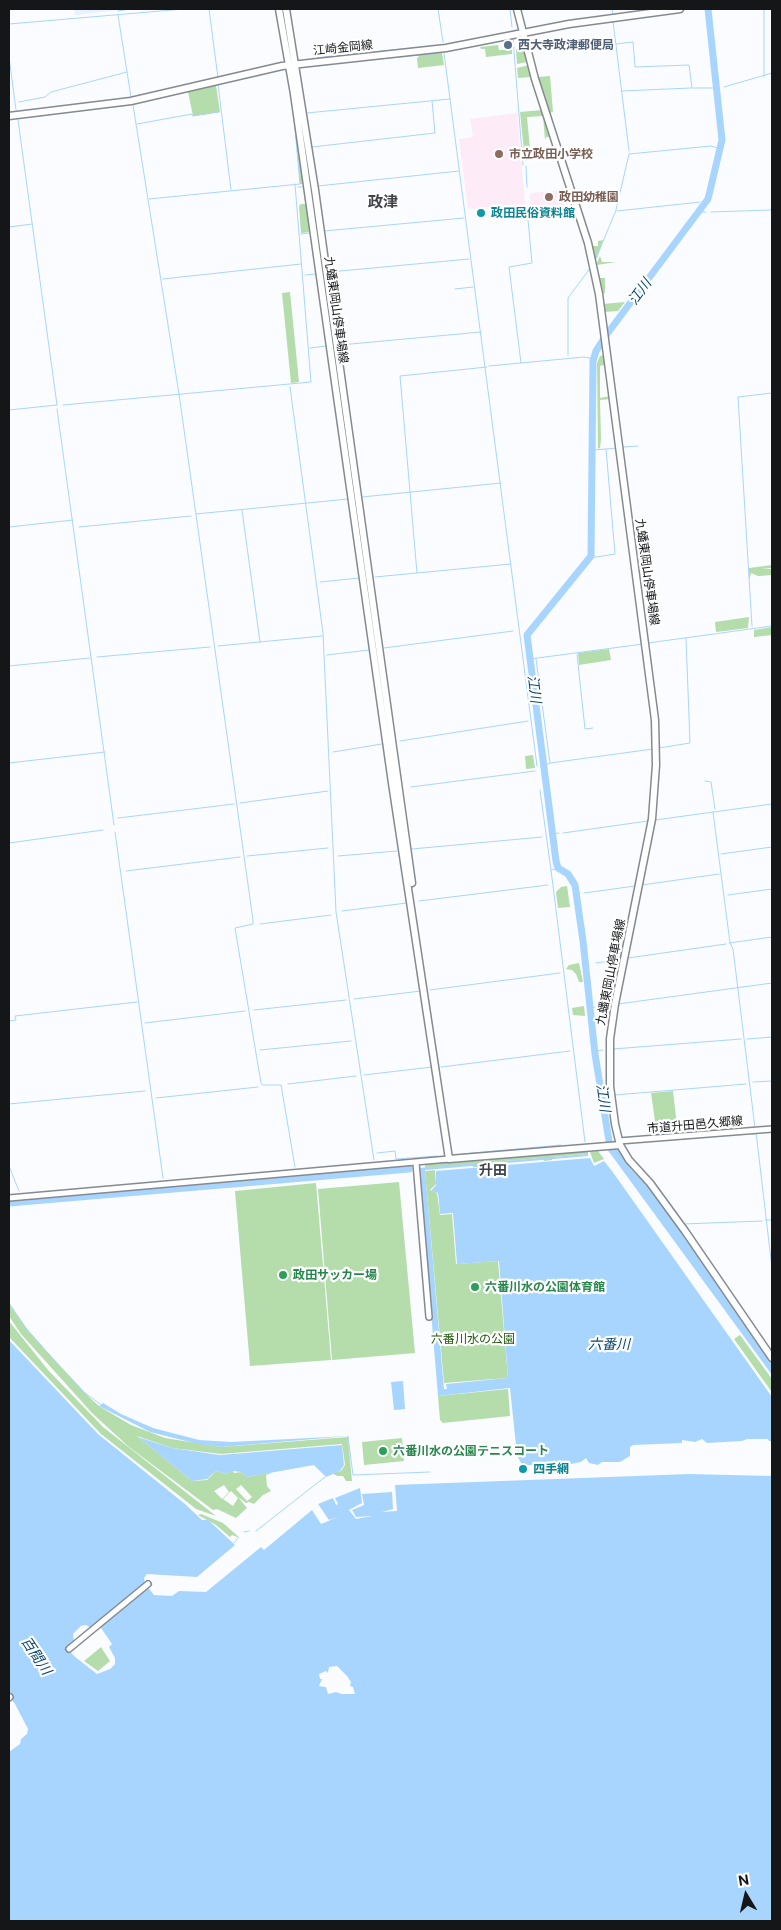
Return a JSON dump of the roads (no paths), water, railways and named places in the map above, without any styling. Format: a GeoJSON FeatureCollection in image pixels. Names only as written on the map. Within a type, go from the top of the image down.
{"type":"FeatureCollection","features":[{"type":"Feature","properties":{"kind":"main road","name":"九蟠東岡山停車場線"},"geometry":{"type":"LineString","coordinates":[[279,9],[292,65]]}},
{"type":"Feature","properties":{"kind":"main road","name":"九蟠東岡山停車場線"},"geometry":{"type":"LineString","coordinates":[[286,9],[292,65],[392,783],[418,941],[449,1159]]}},
{"type":"Feature","properties":{"kind":"main road","name":"九蟠東岡山停車場線"},"geometry":{"type":"LineString","coordinates":[[517,9],[522,32],[588,242],[607,348],[653,703],[656,753],[652,819],[615,1004],[610,1039],[610,1086],[619,1144],[629,1160],[650,1183],[685,1231],[772,1358]]}},
{"type":"Feature","properties":{"kind":"main road","name":"江崎金岡線"},"geometry":{"type":"LineString","coordinates":[[9,116],[131,101],[292,65],[446,48],[522,32],[680,9]]}},
{"type":"Feature","properties":{"kind":"main road"},"geometry":{"type":"LineString","coordinates":[[449,1159],[606,1147],[619,1144]]}},
{"type":"Feature","properties":{"kind":"street","name":"市道升田邑久郷線"},"geometry":{"type":"LineString","coordinates":[[619,1144],[772,1129]]}},
{"type":"Feature","properties":{"kind":"street"},"geometry":{"type":"LineString","coordinates":[[9,1198],[449,1159]]}},
{"type":"Feature","properties":{"kind":"street"},"geometry":{"type":"LineString","coordinates":[[416,1163],[429,1317]]}},
{"type":"Feature","properties":{"kind":"street"},"geometry":{"type":"LineString","coordinates":[[69,1649],[148,1584]]}},
{"type":"Feature","properties":{"kind":"water"},"geometry":{"type":"Polygon","coordinates":[[[618,1148],[630,1168],[645,1183],[670,1216],[772,1362],[772,1375],[607,1149],[618,1148]]]}},
{"type":"Feature","properties":{"kind":"water","name":"六番川"},"geometry":{"type":"Polygon","coordinates":[[[588,1154],[588,1156],[425,1170],[444,1389],[447,1389],[446,1384],[508,1378],[499,1261],[457,1264],[453,1213],[440,1214],[438,1193],[431,1191],[436,1185],[436,1171],[590,1158],[594,1166],[604,1161],[612,1171],[772,1397],[772,1441],[768,1439],[747,1439],[707,1443],[702,1439],[695,1442],[682,1440],[682,1443],[633,1445],[630,1447],[630,1456],[620,1462],[602,1462],[598,1465],[589,1463],[586,1458],[581,1462],[566,1465],[522,1465],[517,1455],[510,1388],[438,1396],[419,1168],[588,1154]]]}},
{"type":"Feature","properties":{"kind":"water","name":"百間川"},"geometry":{"type":"Polygon","coordinates":[[[9,1340],[98,1434],[202,1520],[208,1520],[235,1545],[197,1577],[147,1574],[144,1578],[145,1584],[154,1595],[172,1596],[179,1591],[206,1592],[261,1547],[264,1550],[312,1510],[321,1524],[338,1517],[329,1520],[318,1504],[333,1498],[336,1505],[338,1504],[335,1498],[360,1488],[362,1503],[349,1510],[356,1519],[372,1516],[356,1517],[352,1510],[364,1505],[362,1494],[392,1492],[393,1509],[382,1512],[397,1511],[395,1485],[689,1474],[772,1476],[772,1921],[9,1921],[9,1752],[20,1744],[28,1729],[9,1696],[9,1340]],[[97,1622],[91,1628],[86,1625],[81,1626],[73,1634],[74,1641],[66,1647],[74,1656],[97,1674],[110,1669],[115,1664],[115,1658],[109,1647],[112,1644],[97,1622]],[[337,1666],[329,1667],[328,1673],[326,1671],[319,1674],[320,1679],[322,1679],[319,1686],[326,1687],[328,1694],[336,1692],[355,1694],[353,1687],[350,1686],[351,1682],[337,1666]]]}},
{"type":"Feature","properties":{"kind":"water"},"geometry":{"type":"Polygon","coordinates":[[[403,1381],[405,1409],[394,1410],[391,1382],[403,1381]]]}},
{"type":"Feature","properties":{"kind":"water"},"geometry":{"type":"Polygon","coordinates":[[[103,1403],[121,1414],[153,1428],[199,1440],[231,1442],[349,1436],[221,1447],[198,1444],[150,1432],[99,1406],[103,1403]]]}},
{"type":"Feature","properties":{"kind":"water"},"geometry":{"type":"Polygon","coordinates":[[[138,1437],[172,1448],[220,1455],[342,1445],[344,1465],[340,1471],[326,1477],[314,1465],[247,1477],[241,1472],[233,1471],[226,1474],[216,1471],[207,1479],[192,1481],[138,1437]]]}},
{"type":"Feature","properties":{"kind":"waterway"},"geometry":{"type":"LineString","coordinates":[[118,11],[131,9]]}},
{"type":"Feature","properties":{"kind":"waterway"},"geometry":{"type":"LineString","coordinates":[[132,9],[139,9]]}},
{"type":"Feature","properties":{"kind":"waterway"},"geometry":{"type":"LineString","coordinates":[[9,24],[184,9]]}},
{"type":"Feature","properties":{"kind":"waterway"},"geometry":{"type":"LineString","coordinates":[[209,9],[218,78]]}},
{"type":"Feature","properties":{"kind":"waterway"},"geometry":{"type":"LineString","coordinates":[[438,9],[443,42]]}},
{"type":"Feature","properties":{"kind":"waterway"},"geometry":{"type":"LineString","coordinates":[[510,9],[512,27]]}},
{"type":"Feature","properties":{"kind":"waterway"},"geometry":{"type":"LineString","coordinates":[[612,9],[613,14]]}},
{"type":"Feature","properties":{"kind":"waterway","name":"江川"},"geometry":{"type":"LineString","coordinates":[[612,1150],[595,1054],[575,885],[568,874],[558,868],[556,861],[527,635],[591,556],[593,361],[596,351],[708,199],[722,140],[708,9]]}},
{"type":"Feature","properties":{"kind":"waterway"},"geometry":{"type":"LineString","coordinates":[[764,9],[764,77]]}},
{"type":"Feature","properties":{"kind":"waterway"},"geometry":{"type":"LineString","coordinates":[[118,15],[131,97]]}},
{"type":"Feature","properties":{"kind":"waterway"},"geometry":{"type":"LineString","coordinates":[[613,21],[629,151]]}},
{"type":"Feature","properties":{"kind":"waterway"},"geometry":{"type":"LineString","coordinates":[[513,39],[523,165]]}},
{"type":"Feature","properties":{"kind":"waterway"},"geometry":{"type":"LineString","coordinates":[[616,44],[633,42],[635,67],[689,65],[692,88],[716,88]]}},
{"type":"Feature","properties":{"kind":"waterway"},"geometry":{"type":"LineString","coordinates":[[313,58],[442,45]]}},
{"type":"Feature","properties":{"kind":"waterway"},"geometry":{"type":"LineString","coordinates":[[347,62],[442,53]]}},
{"type":"Feature","properties":{"kind":"waterway"},"geometry":{"type":"LineString","coordinates":[[444,53],[537,766]]}},
{"type":"Feature","properties":{"kind":"waterway"},"geometry":{"type":"LineString","coordinates":[[9,57],[16,110]]}},
{"type":"Feature","properties":{"kind":"waterway"},"geometry":{"type":"LineString","coordinates":[[255,75],[276,71]]}},
{"type":"Feature","properties":{"kind":"waterway"},"geometry":{"type":"LineString","coordinates":[[19,102],[45,97],[51,92],[127,72]]}},
{"type":"Feature","properties":{"kind":"waterway"},"geometry":{"type":"LineString","coordinates":[[724,87],[772,73]]}},
{"type":"Feature","properties":{"kind":"waterway"},"geometry":{"type":"LineString","coordinates":[[218,84],[234,80]]}},
{"type":"Feature","properties":{"kind":"waterway"},"geometry":{"type":"LineString","coordinates":[[218,84],[231,190]]}},
{"type":"Feature","properties":{"kind":"waterway"},"geometry":{"type":"LineString","coordinates":[[133,104],[216,85]]}},
{"type":"Feature","properties":{"kind":"waterway"},"geometry":{"type":"LineString","coordinates":[[622,91],[691,88]]}},
{"type":"Feature","properties":{"kind":"waterway"},"geometry":{"type":"LineString","coordinates":[[307,113],[450,99]]}},
{"type":"Feature","properties":{"kind":"waterway"},"geometry":{"type":"LineString","coordinates":[[312,147],[435,133],[432,101]]}},
{"type":"Feature","properties":{"kind":"waterway"},"geometry":{"type":"LineString","coordinates":[[25,117],[130,105]]}},
{"type":"Feature","properties":{"kind":"waterway"},"geometry":{"type":"LineString","coordinates":[[133,105],[179,394],[253,920],[253,924],[235,928],[261,1083],[263,1085],[281,1085],[295,1167]]}},
{"type":"Feature","properties":{"kind":"waterway"},"geometry":{"type":"LineString","coordinates":[[137,124],[192,114],[193,116],[219,112]]}},
{"type":"Feature","properties":{"kind":"waterway"},"geometry":{"type":"LineString","coordinates":[[18,120],[57,405]]}},
{"type":"Feature","properties":{"kind":"waterway"},"geometry":{"type":"LineString","coordinates":[[149,199],[300,184],[295,128]]}},
{"type":"Feature","properties":{"kind":"waterway"},"geometry":{"type":"LineString","coordinates":[[595,261],[616,210],[629,154],[711,146],[721,149]]}},
{"type":"Feature","properties":{"kind":"waterway"},"geometry":{"type":"LineString","coordinates":[[526,166],[527,187]]}},
{"type":"Feature","properties":{"kind":"waterway"},"geometry":{"type":"LineString","coordinates":[[318,186],[459,171]]}},
{"type":"Feature","properties":{"kind":"waterway"},"geometry":{"type":"LineString","coordinates":[[63,405],[311,382],[295,184]]}},
{"type":"Feature","properties":{"kind":"waterway"},"geometry":{"type":"LineString","coordinates":[[298,187],[303,187]]}},
{"type":"Feature","properties":{"kind":"waterway","name":"江川"},"geometry":{"type":"LineString","coordinates":[[702,202],[708,201]]}},
{"type":"Feature","properties":{"kind":"waterway"},"geometry":{"type":"LineString","coordinates":[[617,211],[700,202]]}},
{"type":"Feature","properties":{"kind":"waterway"},"geometry":{"type":"LineString","coordinates":[[711,212],[772,210]]}},
{"type":"Feature","properties":{"kind":"waterway","name":"江川"},"geometry":{"type":"LineString","coordinates":[[700,212],[706,212]]}},
{"type":"Feature","properties":{"kind":"waterway"},"geometry":{"type":"LineString","coordinates":[[324,231],[464,218]]}},
{"type":"Feature","properties":{"kind":"waterway"},"geometry":{"type":"LineString","coordinates":[[521,363],[509,267],[532,263],[528,220]]}},
{"type":"Feature","properties":{"kind":"waterway"},"geometry":{"type":"LineString","coordinates":[[9,227],[32,224]]}},
{"type":"Feature","properties":{"kind":"waterway"},"geometry":{"type":"LineString","coordinates":[[301,234],[310,233]]}},
{"type":"Feature","properties":{"kind":"waterway"},"geometry":{"type":"LineString","coordinates":[[330,272],[469,259]]}},
{"type":"Feature","properties":{"kind":"waterway"},"geometry":{"type":"LineString","coordinates":[[163,279],[301,264]]}},
{"type":"Feature","properties":{"kind":"waterway"},"geometry":{"type":"LineString","coordinates":[[568,355],[568,298],[591,267]]}},
{"type":"Feature","properties":{"kind":"waterway"},"geometry":{"type":"LineString","coordinates":[[305,275],[316,274]]}},
{"type":"Feature","properties":{"kind":"waterway"},"geometry":{"type":"LineString","coordinates":[[455,289],[473,287]]}},
{"type":"Feature","properties":{"kind":"waterway"},"geometry":{"type":"LineString","coordinates":[[340,345],[481,332]]}},
{"type":"Feature","properties":{"kind":"waterway"},"geometry":{"type":"LineString","coordinates":[[310,348],[326,346]]}},
{"type":"Feature","properties":{"kind":"waterway"},"geometry":{"type":"LineString","coordinates":[[489,366],[584,357],[594,359]]}},
{"type":"Feature","properties":{"kind":"waterway"},"geometry":{"type":"LineString","coordinates":[[417,573],[400,376],[487,367]]}},
{"type":"Feature","properties":{"kind":"waterway"},"geometry":{"type":"LineString","coordinates":[[290,387],[323,633],[336,912],[374,1160]]}},
{"type":"Feature","properties":{"kind":"waterway"},"geometry":{"type":"LineString","coordinates":[[752,626],[738,397],[772,393]]}},
{"type":"Feature","properties":{"kind":"waterway"},"geometry":{"type":"LineString","coordinates":[[9,410],[57,405]]}},
{"type":"Feature","properties":{"kind":"waterway"},"geometry":{"type":"LineString","coordinates":[[57,409],[114,825]]}},
{"type":"Feature","properties":{"kind":"waterway"},"geometry":{"type":"LineString","coordinates":[[623,447],[638,446]]}},
{"type":"Feature","properties":{"kind":"waterway"},"geometry":{"type":"LineString","coordinates":[[606,449],[617,448]]}},
{"type":"Feature","properties":{"kind":"waterway"},"geometry":{"type":"LineString","coordinates":[[590,558],[615,554],[606,449],[593,450]]}},
{"type":"Feature","properties":{"kind":"waterway"},"geometry":{"type":"LineString","coordinates":[[362,497],[501,483]]}},
{"type":"Feature","properties":{"kind":"waterway"},"geometry":{"type":"LineString","coordinates":[[196,514],[348,499]]}},
{"type":"Feature","properties":{"kind":"waterway"},"geometry":{"type":"LineString","coordinates":[[242,510],[260,642]]}},
{"type":"Feature","properties":{"kind":"waterway"},"geometry":{"type":"LineString","coordinates":[[79,527],[191,516]]}},
{"type":"Feature","properties":{"kind":"waterway"},"geometry":{"type":"LineString","coordinates":[[9,527],[73,520]]}},
{"type":"Feature","properties":{"kind":"waterway"},"geometry":{"type":"LineString","coordinates":[[375,577],[511,564]]}},
{"type":"Feature","properties":{"kind":"waterway"},"geometry":{"type":"LineString","coordinates":[[320,582],[359,578]]}},
{"type":"Feature","properties":{"kind":"waterway"},"geometry":{"type":"LineString","coordinates":[[648,643],[772,626]]}},
{"type":"Feature","properties":{"kind":"waterway"},"geometry":{"type":"LineString","coordinates":[[384,648],[513,631]]}},
{"type":"Feature","properties":{"kind":"waterway"},"geometry":{"type":"LineString","coordinates":[[218,646],[322,636]]}},
{"type":"Feature","properties":{"kind":"waterway"},"geometry":{"type":"LineString","coordinates":[[659,748],[690,743],[686,638]]}},
{"type":"Feature","properties":{"kind":"waterway"},"geometry":{"type":"LineString","coordinates":[[530,659],[643,644]]}},
{"type":"Feature","properties":{"kind":"waterway"},"geometry":{"type":"LineString","coordinates":[[97,657],[210,647]]}},
{"type":"Feature","properties":{"kind":"waterway"},"geometry":{"type":"LineString","coordinates":[[327,655],[369,650]]}},
{"type":"Feature","properties":{"kind":"waterway"},"geometry":{"type":"LineString","coordinates":[[577,654],[585,729],[593,728]]}},
{"type":"Feature","properties":{"kind":"waterway"},"geometry":{"type":"LineString","coordinates":[[9,666],[90,658]]}},
{"type":"Feature","properties":{"kind":"waterway"},"geometry":{"type":"LineString","coordinates":[[536,659],[550,763],[544,766]]}},
{"type":"Feature","properties":{"kind":"waterway"},"geometry":{"type":"LineString","coordinates":[[400,741],[528,721]]}},
{"type":"Feature","properties":{"kind":"waterway"},"geometry":{"type":"LineString","coordinates":[[333,752],[382,744]]}},
{"type":"Feature","properties":{"kind":"waterway"},"geometry":{"type":"LineString","coordinates":[[550,763],[653,749]]}},
{"type":"Feature","properties":{"kind":"waterway"},"geometry":{"type":"LineString","coordinates":[[9,763],[105,752]]}},
{"type":"Feature","properties":{"kind":"waterway"},"geometry":{"type":"LineString","coordinates":[[411,787],[535,771]]}},
{"type":"Feature","properties":{"kind":"waterway"},"geometry":{"type":"LineString","coordinates":[[705,781],[711,782],[715,809]]}},
{"type":"Feature","properties":{"kind":"waterway"},"geometry":{"type":"LineString","coordinates":[[540,790],[551,870]]}},
{"type":"Feature","properties":{"kind":"waterway"},"geometry":{"type":"LineString","coordinates":[[240,803],[328,791]]}},
{"type":"Feature","properties":{"kind":"waterway"},"geometry":{"type":"LineString","coordinates":[[118,818],[234,804]]}},
{"type":"Feature","properties":{"kind":"waterway"},"geometry":{"type":"LineString","coordinates":[[655,820],[772,804]]}},
{"type":"Feature","properties":{"kind":"waterway"},"geometry":{"type":"LineString","coordinates":[[713,812],[730,943],[733,949],[755,1128]]}},
{"type":"Feature","properties":{"kind":"waterway"},"geometry":{"type":"LineString","coordinates":[[563,833],[648,821]]}},
{"type":"Feature","properties":{"kind":"waterway"},"geometry":{"type":"LineString","coordinates":[[9,843],[103,830]]}},
{"type":"Feature","properties":{"kind":"waterway"},"geometry":{"type":"LineString","coordinates":[[115,832],[163,1178]]}},
{"type":"Feature","properties":{"kind":"waterway","name":"江川"},"geometry":{"type":"LineString","coordinates":[[553,834],[559,833]]}},
{"type":"Feature","properties":{"kind":"waterway"},"geometry":{"type":"LineString","coordinates":[[412,849],[542,837]]}},
{"type":"Feature","properties":{"kind":"waterway"},"geometry":{"type":"LineString","coordinates":[[721,854],[772,847]]}},
{"type":"Feature","properties":{"kind":"waterway"},"geometry":{"type":"LineString","coordinates":[[247,856],[328,848]]}},
{"type":"Feature","properties":{"kind":"waterway"},"geometry":{"type":"LineString","coordinates":[[338,856],[397,851]]}},
{"type":"Feature","properties":{"kind":"waterway"},"geometry":{"type":"LineString","coordinates":[[126,871],[240,857]]}},
{"type":"Feature","properties":{"kind":"waterway"},"geometry":{"type":"LineString","coordinates":[[558,868],[551,870],[585,1142]]}},
{"type":"Feature","properties":{"kind":"waterway"},"geometry":{"type":"LineString","coordinates":[[642,885],[719,874]]}},
{"type":"Feature","properties":{"kind":"waterway"},"geometry":{"type":"LineString","coordinates":[[419,901],[548,885]]}},
{"type":"Feature","properties":{"kind":"waterway"},"geometry":{"type":"LineString","coordinates":[[584,893],[635,886]]}},
{"type":"Feature","properties":{"kind":"waterway"},"geometry":{"type":"LineString","coordinates":[[728,895],[772,889]]}},
{"type":"Feature","properties":{"kind":"waterway","name":"江川"},"geometry":{"type":"LineString","coordinates":[[576,894],[580,893]]}},
{"type":"Feature","properties":{"kind":"waterway"},"geometry":{"type":"LineString","coordinates":[[342,911],[407,903]]}},
{"type":"Feature","properties":{"kind":"waterway"},"geometry":{"type":"LineString","coordinates":[[260,924],[331,915]]}},
{"type":"Feature","properties":{"kind":"waterway"},"geometry":{"type":"LineString","coordinates":[[729,943],[772,937]]}},
{"type":"Feature","properties":{"kind":"waterway"},"geometry":{"type":"LineString","coordinates":[[628,958],[726,944]]}},
{"type":"Feature","properties":{"kind":"waterway"},"geometry":{"type":"LineString","coordinates":[[596,963],[622,959]]}},
{"type":"Feature","properties":{"kind":"waterway"},"geometry":{"type":"LineString","coordinates":[[430,990],[560,973]]}},
{"type":"Feature","properties":{"kind":"waterway"},"geometry":{"type":"LineString","coordinates":[[618,1004],[772,983]]}},
{"type":"Feature","properties":{"kind":"waterway"},"geometry":{"type":"LineString","coordinates":[[354,999],[421,991]]}},
{"type":"Feature","properties":{"kind":"waterway"},"geometry":{"type":"LineString","coordinates":[[254,1010],[346,1000]]}},
{"type":"Feature","properties":{"kind":"waterway"},"geometry":{"type":"LineString","coordinates":[[9,1021],[16,1020],[15,1016],[137,1002]]}},
{"type":"Feature","properties":{"kind":"waterway"},"geometry":{"type":"LineString","coordinates":[[600,1007],[612,1005]]}},
{"type":"Feature","properties":{"kind":"waterway","name":"江川"},"geometry":{"type":"LineString","coordinates":[[590,1008],[595,1007]]}},
{"type":"Feature","properties":{"kind":"waterway"},"geometry":{"type":"LineString","coordinates":[[145,1023],[245,1011]]}},
{"type":"Feature","properties":{"kind":"waterway"},"geometry":{"type":"LineString","coordinates":[[747,1039],[772,1037]]}},
{"type":"Feature","properties":{"kind":"waterway"},"geometry":{"type":"LineString","coordinates":[[613,1049],[741,1039]]}},
{"type":"Feature","properties":{"kind":"waterway"},"geometry":{"type":"LineString","coordinates":[[260,1050],[351,1041]]}},
{"type":"Feature","properties":{"kind":"waterway"},"geometry":{"type":"LineString","coordinates":[[595,1051],[603,1050]]}},
{"type":"Feature","properties":{"kind":"waterway"},"geometry":{"type":"LineString","coordinates":[[441,1067],[570,1051]]}},
{"type":"Feature","properties":{"kind":"waterway"},"geometry":{"type":"LineString","coordinates":[[364,1075],[432,1067]]}},
{"type":"Feature","properties":{"kind":"waterway"},"geometry":{"type":"LineString","coordinates":[[288,1084],[356,1076]]}},
{"type":"Feature","properties":{"kind":"waterway"},"geometry":{"type":"LineString","coordinates":[[753,1082],[772,1081]]}},
{"type":"Feature","properties":{"kind":"waterway"},"geometry":{"type":"LineString","coordinates":[[615,1095],[746,1084]]}},
{"type":"Feature","properties":{"kind":"waterway"},"geometry":{"type":"LineString","coordinates":[[156,1098],[258,1087]]}},
{"type":"Feature","properties":{"kind":"waterway"},"geometry":{"type":"LineString","coordinates":[[9,1104],[145,1091]]}},
{"type":"Feature","properties":{"kind":"waterway","name":"江川"},"geometry":{"type":"LineString","coordinates":[[602,1096],[608,1096]]}},
{"type":"Feature","properties":{"kind":"waterway"},"geometry":{"type":"LineString","coordinates":[[756,1132],[772,1268]]}},
{"type":"Feature","properties":{"kind":"waterway"},"geometry":{"type":"LineString","coordinates":[[759,1133],[772,1132]]}},
{"type":"Feature","properties":{"kind":"waterway"},"geometry":{"type":"LineString","coordinates":[[695,1138],[723,1135]]}},
{"type":"Feature","properties":{"kind":"waterway"},"geometry":{"type":"LineString","coordinates":[[462,1154],[561,1145]]}},
{"type":"Feature","properties":{"kind":"waterway"},"geometry":{"type":"LineString","coordinates":[[377,1153],[395,1151],[396,1159],[437,1156]]}},
{"type":"Feature","properties":{"kind":"waterway"},"geometry":{"type":"LineString","coordinates":[[9,1166],[19,1191]]}},
{"type":"Feature","properties":{"kind":"waterway"},"geometry":{"type":"LineString","coordinates":[[9,1203],[409,1169]]}},
{"type":"Feature","properties":{"kind":"waterway"},"geometry":{"type":"LineString","coordinates":[[765,1220],[772,1220]]}},
{"type":"Feature","properties":{"kind":"waterway"},"geometry":{"type":"LineString","coordinates":[[684,1224],[762,1221]]}},
{"type":"Feature","properties":{"kind":"waterway"},"geometry":{"type":"LineString","coordinates":[[9,1303],[26,1328],[61,1368],[85,1393],[100,1404]]}},
{"type":"Feature","properties":{"kind":"waterway"},"geometry":{"type":"LineString","coordinates":[[348,1436],[353,1475],[430,1472]]}},
{"type":"Feature","properties":{"kind":"waterway"},"geometry":{"type":"LineString","coordinates":[[256,1531],[325,1477]]}},
{"type":"Feature","properties":{"kind":"waterway"},"geometry":{"type":"LineString","coordinates":[[244,1532],[249,1531]]}},
{"type":"Feature","properties":{"kind":"waterway"},"geometry":{"type":"LineString","coordinates":[[234,1543],[238,1538]]}},
{"type":"Feature","properties":{"kind":"place","name":"西大寺政津郵便局"},"geometry":{"type":"Point","coordinates":[508,45]}},
{"type":"Feature","properties":{"kind":"place","name":"市立政田小学校"},"geometry":{"type":"Point","coordinates":[499,154]}},
{"type":"Feature","properties":{"kind":"place","name":"政田幼稚園"},"geometry":{"type":"Point","coordinates":[549,197]}},
{"type":"Feature","properties":{"kind":"place","name":"政田民俗資料館"},"geometry":{"type":"Point","coordinates":[481,213]}},
{"type":"Feature","properties":{"kind":"place","name":"政田サッカー場"},"geometry":{"type":"Point","coordinates":[283,1275]}},
{"type":"Feature","properties":{"kind":"place","name":"六番川水の公園体育館"},"geometry":{"type":"Point","coordinates":[475,1287]}},
{"type":"Feature","properties":{"kind":"place","name":"六番川水の公園テニスコート"},"geometry":{"type":"Point","coordinates":[383,1451]}},
{"type":"Feature","properties":{"kind":"place","name":"四手網"},"geometry":{"type":"Point","coordinates":[523,1469]}},
{"type":"Feature","properties":{"kind":"district","name":"政津"},"geometry":{"type":"Point","coordinates":[383,202]}},
{"type":"Feature","properties":{"kind":"district","name":"升田"},"geometry":{"type":"Point","coordinates":[493,1171]}},
{"type":"Feature","properties":{"kind":"park label","name":"六番川水の公園"},"geometry":{"type":"Point","coordinates":[473,1339]}}]}
